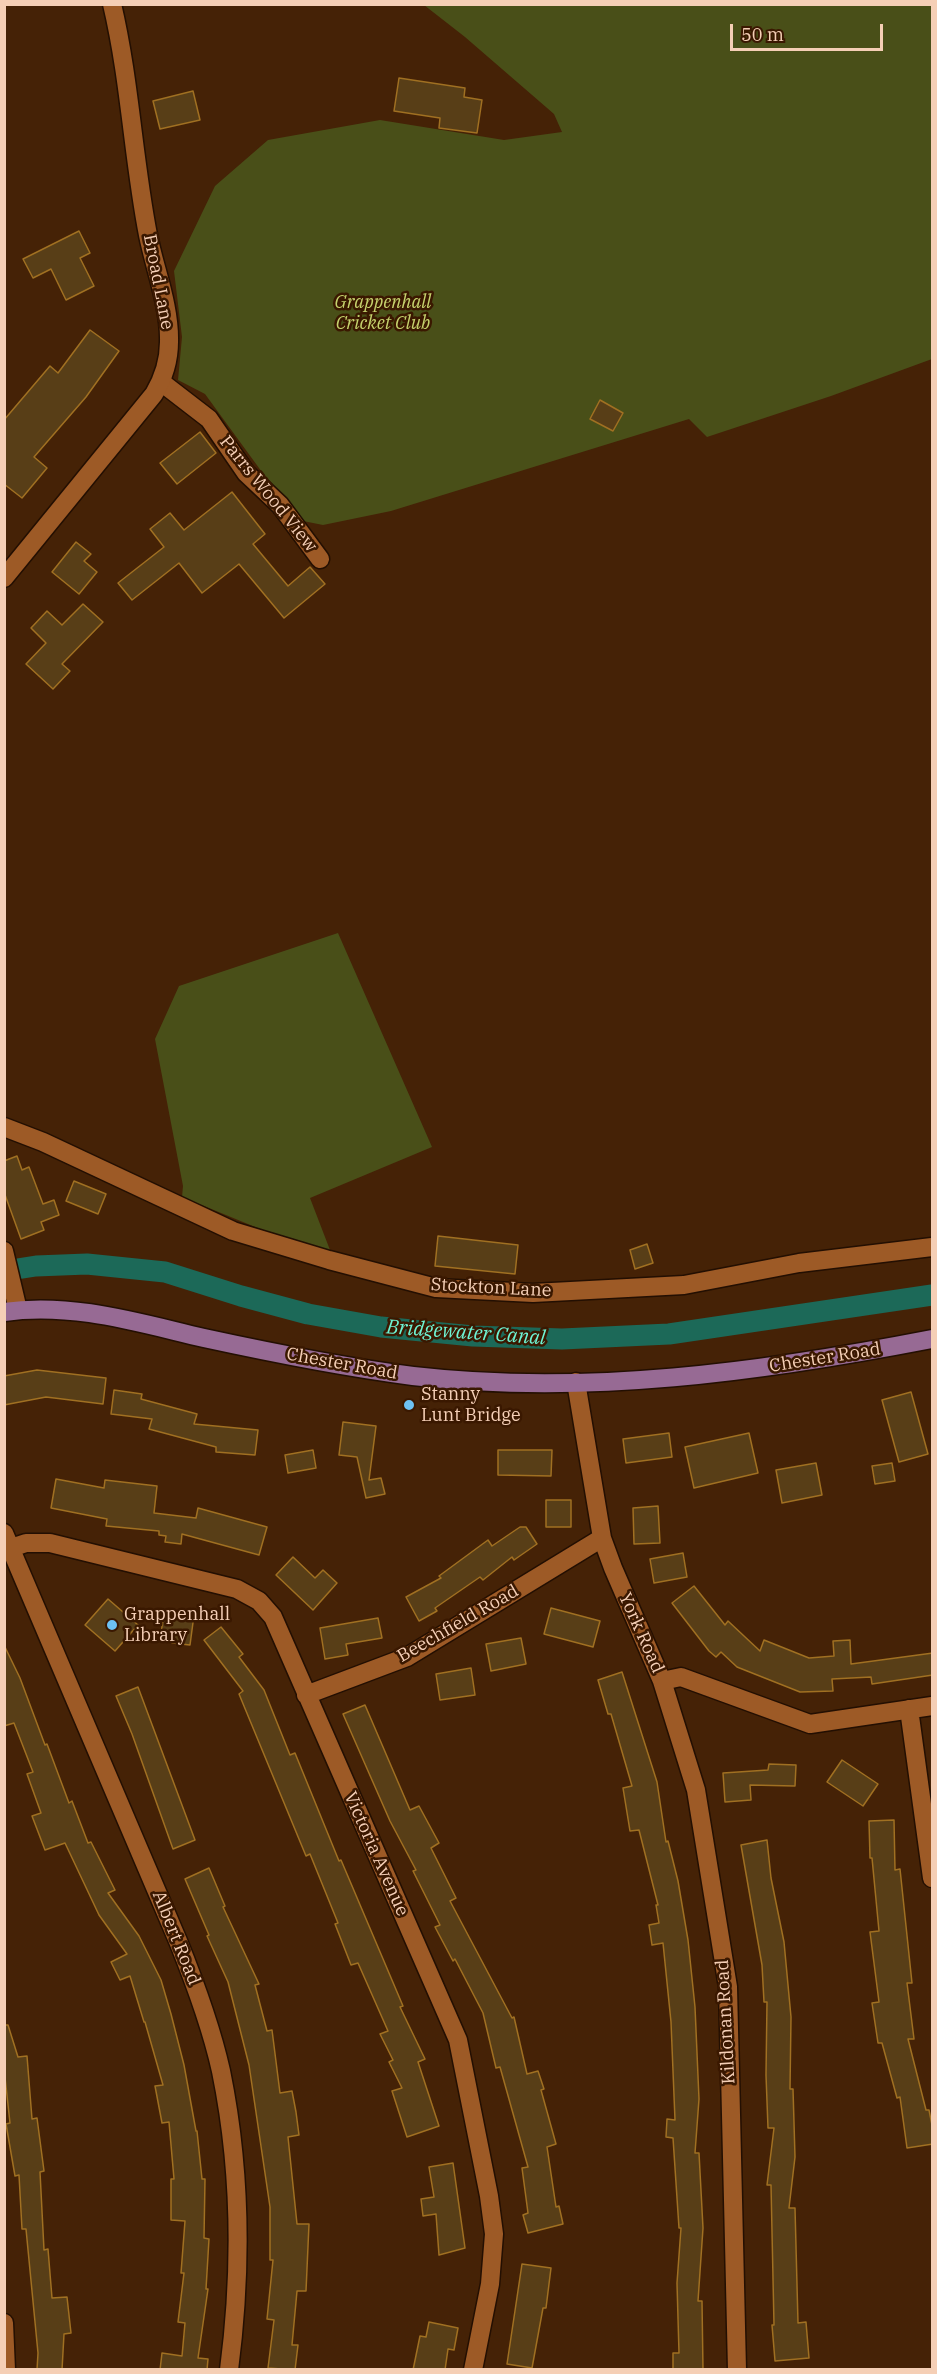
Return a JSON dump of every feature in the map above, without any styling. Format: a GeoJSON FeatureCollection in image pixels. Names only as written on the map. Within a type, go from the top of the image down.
{"type":"FeatureCollection","features":[{"type":"Feature","properties":{"kind":"main road","name":"Chester Road"},"geometry":{"type":"LineString","coordinates":[[11,1311],[51,1310],[103,1316],[260,1350],[411,1375],[501,1383],[663,1378],[749,1369],[933,1339]]}},
{"type":"Feature","properties":{"kind":"street","name":"Broad Lane"},"geometry":{"type":"LineString","coordinates":[[4,578],[136,416],[161,382],[168,357],[168,322],[148,234],[127,75],[112,4]]}},
{"type":"Feature","properties":{"kind":"street","name":"Parrs Wood View"},"geometry":{"type":"LineString","coordinates":[[161,382],[209,419],[246,473],[280,505],[320,560]]}},
{"type":"Feature","properties":{"kind":"street","name":"Stockton Lane"},"geometry":{"type":"LineString","coordinates":[[4,1127],[43,1142],[233,1231],[329,1260],[436,1288],[533,1293],[684,1285],[800,1263],[933,1247]]}},
{"type":"Feature","properties":{"kind":"street"},"geometry":{"type":"LineString","coordinates":[[4,1251],[13,1284],[11,1311]]}},
{"type":"Feature","properties":{"kind":"street","name":"York Road"},"geometry":{"type":"LineString","coordinates":[[576,1382],[602,1538],[662,1681],[681,1677],[810,1724],[933,1706]]}},
{"type":"Feature","properties":{"kind":"street","name":"Beechfield Road"},"geometry":{"type":"LineString","coordinates":[[306,1695],[407,1657],[602,1538]]}},
{"type":"Feature","properties":{"kind":"street","name":"Victoria Avenue"},"geometry":{"type":"LineString","coordinates":[[8,1540],[50,1543],[237,1589],[260,1601],[273,1617],[458,2040],[489,2196],[494,2234],[490,2284],[473,2370]]}},
{"type":"Feature","properties":{"kind":"street","name":"Albert Road"},"geometry":{"type":"LineString","coordinates":[[8,1540],[178,1941],[201,1999],[218,2060],[234,2157],[238,2235],[236,2319],[229,2370]]}},
{"type":"Feature","properties":{"kind":"street","name":"Kildonan Road"},"geometry":{"type":"LineString","coordinates":[[662,1681],[696,1790],[728,1987],[737,2370]]}},
{"type":"Feature","properties":{"kind":"street"},"geometry":{"type":"LineString","coordinates":[[909,1709],[933,1878]]}},
{"type":"Feature","properties":{"kind":"street"},"geometry":{"type":"LineString","coordinates":[[4,2323],[6,2370]]}},
{"type":"Feature","properties":{"kind":"green space","name":"Grappenhall Cricket Club"},"geometry":{"type":"Polygon","coordinates":[[[424,5],[932,5],[932,359],[831,396],[707,437],[689,419],[391,511],[323,525],[303,521],[267,479],[205,394],[178,380],[182,337],[174,271],[215,186],[268,140],[380,120],[504,140],[562,132],[554,114],[465,37],[424,5]]]}},
{"type":"Feature","properties":{"kind":"green space"},"geometry":{"type":"Polygon","coordinates":[[[338,933],[432,1147],[310,1198],[330,1250],[326,1256],[182,1197],[183,1186],[155,1039],[179,986],[338,933]]]}},
{"type":"Feature","properties":{"kind":"building"},"geometry":{"type":"Polygon","coordinates":[[[399,78],[465,88],[464,97],[482,100],[477,133],[439,128],[440,118],[394,111],[399,78]]]}},
{"type":"Feature","properties":{"kind":"building"},"geometry":{"type":"Polygon","coordinates":[[[193,91],[200,120],[160,129],[153,101],[193,91]]]}},
{"type":"Feature","properties":{"kind":"building"},"geometry":{"type":"Polygon","coordinates":[[[79,231],[90,253],[80,258],[94,286],[66,300],[51,269],[33,278],[23,259],[79,231]]]}},
{"type":"Feature","properties":{"kind":"building"},"geometry":{"type":"Polygon","coordinates":[[[90,330],[119,351],[86,397],[34,457],[47,468],[22,498],[4,484],[4,420],[50,366],[58,373],[90,330]]]}},
{"type":"Feature","properties":{"kind":"building"},"geometry":{"type":"Polygon","coordinates":[[[600,400],[623,413],[613,431],[590,419],[600,400]]]}},
{"type":"Feature","properties":{"kind":"building"},"geometry":{"type":"Polygon","coordinates":[[[200,432],[216,453],[177,484],[160,463],[200,432]]]}},
{"type":"Feature","properties":{"kind":"building"},"geometry":{"type":"Polygon","coordinates":[[[232,492],[265,534],[253,544],[288,586],[310,567],[325,584],[284,618],[239,564],[202,593],[179,563],[132,600],[118,583],[164,547],[150,529],[170,513],[184,530],[232,492]]]}},
{"type":"Feature","properties":{"kind":"building"},"geometry":{"type":"Polygon","coordinates":[[[76,542],[91,554],[84,561],[97,572],[79,594],[52,572],[76,542]]]}},
{"type":"Feature","properties":{"kind":"building"},"geometry":{"type":"Polygon","coordinates":[[[83,604],[103,622],[62,664],[70,671],[53,689],[26,664],[46,643],[31,628],[47,611],[62,625],[83,604]]]}},
{"type":"Feature","properties":{"kind":"building"},"geometry":{"type":"Polygon","coordinates":[[[17,1156],[22,1170],[29,1167],[43,1204],[54,1200],[59,1215],[41,1222],[44,1230],[21,1239],[4,1192],[4,1161],[17,1156]]]}},
{"type":"Feature","properties":{"kind":"building"},"geometry":{"type":"Polygon","coordinates":[[[74,1181],[106,1194],[98,1214],[66,1201],[74,1181]]]}},
{"type":"Feature","properties":{"kind":"building"},"geometry":{"type":"Polygon","coordinates":[[[438,1236],[518,1245],[515,1274],[435,1266],[438,1236]]]}},
{"type":"Feature","properties":{"kind":"building"},"geometry":{"type":"Polygon","coordinates":[[[647,1244],[653,1263],[635,1269],[630,1250],[647,1244]]]}},
{"type":"Feature","properties":{"kind":"building"},"geometry":{"type":"Polygon","coordinates":[[[37,1370],[106,1378],[103,1404],[46,1397],[4,1405],[4,1376],[37,1370]]]}},
{"type":"Feature","properties":{"kind":"building"},"geometry":{"type":"Polygon","coordinates":[[[114,1390],[142,1394],[141,1399],[197,1414],[194,1424],[258,1430],[255,1455],[216,1452],[216,1447],[149,1429],[152,1419],[111,1414],[114,1390]]]}},
{"type":"Feature","properties":{"kind":"building"},"geometry":{"type":"Polygon","coordinates":[[[911,1392],[928,1454],[899,1462],[882,1400],[911,1392]]]}},
{"type":"Feature","properties":{"kind":"building"},"geometry":{"type":"Polygon","coordinates":[[[343,1422],[376,1426],[369,1480],[381,1478],[385,1494],[366,1498],[357,1457],[339,1455],[343,1422]]]}},
{"type":"Feature","properties":{"kind":"building"},"geometry":{"type":"Polygon","coordinates":[[[669,1433],[672,1457],[626,1463],[623,1439],[669,1433]]]}},
{"type":"Feature","properties":{"kind":"building"},"geometry":{"type":"Polygon","coordinates":[[[749,1433],[758,1473],[694,1488],[685,1447],[749,1433]]]}},
{"type":"Feature","properties":{"kind":"building"},"geometry":{"type":"Polygon","coordinates":[[[313,1450],[316,1468],[288,1473],[285,1455],[313,1450]]]}},
{"type":"Feature","properties":{"kind":"building"},"geometry":{"type":"Polygon","coordinates":[[[498,1450],[552,1450],[551,1476],[498,1475],[498,1450]]]}},
{"type":"Feature","properties":{"kind":"building"},"geometry":{"type":"Polygon","coordinates":[[[816,1463],[822,1495],[782,1503],[776,1470],[816,1463]]]}},
{"type":"Feature","properties":{"kind":"building"},"geometry":{"type":"Polygon","coordinates":[[[892,1463],[895,1481],[875,1484],[872,1466],[892,1463]]]}},
{"type":"Feature","properties":{"kind":"building"},"geometry":{"type":"Polygon","coordinates":[[[56,1479],[104,1488],[105,1480],[157,1486],[154,1513],[196,1518],[198,1508],[267,1527],[259,1555],[182,1534],[181,1544],[165,1542],[166,1536],[159,1535],[159,1531],[106,1526],[107,1519],[51,1508],[56,1479]]]}},
{"type":"Feature","properties":{"kind":"building"},"geometry":{"type":"Polygon","coordinates":[[[546,1500],[571,1500],[571,1527],[546,1527],[546,1500]]]}},
{"type":"Feature","properties":{"kind":"building"},"geometry":{"type":"Polygon","coordinates":[[[658,1506],[660,1543],[634,1544],[633,1508],[658,1506]]]}},
{"type":"Feature","properties":{"kind":"building"},"geometry":{"type":"Polygon","coordinates":[[[520,1527],[526,1527],[537,1544],[514,1560],[512,1557],[483,1580],[480,1577],[435,1608],[437,1611],[419,1621],[406,1597],[441,1578],[439,1576],[488,1540],[492,1546],[520,1527]]]}},
{"type":"Feature","properties":{"kind":"building"},"geometry":{"type":"Polygon","coordinates":[[[683,1553],[687,1577],[654,1583],[650,1559],[683,1553]]]}},
{"type":"Feature","properties":{"kind":"building"},"geometry":{"type":"Polygon","coordinates":[[[293,1557],[315,1578],[323,1570],[337,1583],[313,1610],[276,1575],[293,1557]]]}},
{"type":"Feature","properties":{"kind":"building"},"geometry":{"type":"Polygon","coordinates":[[[694,1586],[725,1625],[728,1621],[760,1651],[764,1640],[809,1658],[834,1656],[833,1641],[850,1640],[851,1664],[933,1653],[933,1675],[872,1684],[871,1677],[832,1679],[833,1691],[800,1692],[737,1667],[721,1652],[716,1657],[709,1651],[672,1603],[694,1586]]]}},
{"type":"Feature","properties":{"kind":"building","name":"Grappenhall Library"},"geometry":{"type":"Polygon","coordinates":[[[108,1599],[138,1625],[115,1651],[85,1625],[108,1599]]]}},
{"type":"Feature","properties":{"kind":"building"},"geometry":{"type":"Polygon","coordinates":[[[551,1608],[600,1621],[593,1647],[544,1634],[551,1608]]]}},
{"type":"Feature","properties":{"kind":"building"},"geometry":{"type":"Polygon","coordinates":[[[164,1611],[194,1615],[190,1645],[172,1643],[173,1636],[161,1634],[164,1611]]]}},
{"type":"Feature","properties":{"kind":"building"},"geometry":{"type":"Polygon","coordinates":[[[378,1618],[382,1638],[346,1644],[348,1655],[325,1659],[320,1628],[378,1618]]]}},
{"type":"Feature","properties":{"kind":"building"},"geometry":{"type":"Polygon","coordinates":[[[221,1627],[243,1654],[239,1657],[264,1690],[290,1755],[295,1753],[339,1861],[341,1860],[403,2006],[400,2007],[425,2059],[418,2062],[439,2126],[407,2137],[392,2091],[402,2088],[389,2062],[393,2060],[380,2034],[388,2031],[358,1963],[351,1965],[335,1924],[338,1923],[310,1854],[306,1856],[239,1694],[243,1691],[204,1640],[221,1627]]]}},
{"type":"Feature","properties":{"kind":"building"},"geometry":{"type":"Polygon","coordinates":[[[521,1638],[526,1664],[491,1671],[486,1644],[521,1638]]]}},
{"type":"Feature","properties":{"kind":"building"},"geometry":{"type":"Polygon","coordinates":[[[4,1645],[20,1678],[69,1803],[72,1801],[88,1843],[91,1842],[115,1890],[108,1893],[139,1936],[161,1980],[171,2014],[197,2131],[202,2179],[205,2179],[204,2238],[209,2239],[206,2289],[208,2289],[198,2358],[208,2359],[207,2370],[160,2370],[162,2353],[182,2356],[185,2323],[178,2322],[184,2273],[181,2273],[185,2221],[171,2220],[171,2179],[174,2179],[169,2122],[162,2123],[155,2086],[163,2085],[130,1976],[120,1980],[111,1962],[127,1954],[99,1915],[65,1843],[45,1850],[32,1816],[41,1813],[27,1774],[33,1772],[14,1723],[4,1726],[4,1645]]]}},
{"type":"Feature","properties":{"kind":"building"},"geometry":{"type":"Polygon","coordinates":[[[471,1668],[475,1695],[440,1700],[436,1674],[471,1668]]]}},
{"type":"Feature","properties":{"kind":"building"},"geometry":{"type":"Polygon","coordinates":[[[622,1672],[657,1782],[666,1842],[668,1841],[678,1881],[688,1940],[695,2007],[699,2099],[695,2153],[699,2153],[703,2228],[698,2301],[702,2301],[703,2370],[673,2370],[673,2353],[679,2353],[677,2283],[681,2228],[679,2228],[673,2138],[666,2137],[667,2119],[675,2120],[671,2022],[663,1943],[652,1945],[649,1925],[659,1923],[656,1905],[658,1905],[639,1830],[630,1831],[623,1788],[632,1786],[611,1714],[608,1714],[598,1680],[622,1672]]]}},
{"type":"Feature","properties":{"kind":"building"},"geometry":{"type":"Polygon","coordinates":[[[138,1687],[195,1840],[173,1849],[116,1696],[138,1687]]]}},
{"type":"Feature","properties":{"kind":"building"},"geometry":{"type":"Polygon","coordinates":[[[365,1705],[410,1810],[419,1806],[439,1843],[431,1848],[456,1898],[450,1901],[512,2018],[514,2017],[527,2074],[538,2071],[556,2144],[547,2147],[556,2207],[559,2206],[563,2224],[528,2233],[523,2215],[528,2213],[522,2168],[528,2167],[500,2067],[496,2068],[483,2013],[455,1959],[453,1961],[435,1927],[440,1925],[413,1871],[416,1870],[390,1821],[343,1714],[365,1705]]]}},
{"type":"Feature","properties":{"kind":"building"},"geometry":{"type":"Polygon","coordinates":[[[842,1760],[878,1784],[863,1806],[827,1782],[842,1760]]]}},
{"type":"Feature","properties":{"kind":"building"},"geometry":{"type":"Polygon","coordinates":[[[769,1764],[796,1765],[795,1786],[750,1785],[751,1800],[725,1802],[723,1773],[768,1770],[769,1764]]]}},
{"type":"Feature","properties":{"kind":"building"},"geometry":{"type":"Polygon","coordinates":[[[894,1820],[895,1870],[900,1869],[912,1983],[907,1983],[914,2039],[908,2039],[933,2130],[933,2144],[907,2148],[900,2097],[897,2098],[882,2043],[878,2043],[872,2003],[879,2002],[870,1932],[879,1931],[872,1858],[870,1858],[869,1821],[894,1820]]]}},
{"type":"Feature","properties":{"kind":"building"},"geometry":{"type":"Polygon","coordinates":[[[767,1840],[771,1878],[784,1942],[791,2017],[790,2089],[793,2089],[795,2157],[789,2208],[795,2208],[798,2323],[806,2322],[809,2358],[775,2361],[772,2325],[774,2325],[771,2185],[767,2185],[774,2128],[768,2128],[767,2002],[764,2002],[762,1965],[741,1845],[767,1840]]]}},
{"type":"Feature","properties":{"kind":"building"},"geometry":{"type":"Polygon","coordinates":[[[209,1868],[225,1906],[223,1907],[259,1984],[255,1985],[267,2031],[272,2030],[280,2093],[292,2091],[296,2112],[299,2135],[288,2137],[297,2224],[309,2224],[306,2291],[297,2291],[292,2345],[298,2345],[295,2370],[268,2368],[274,2320],[267,2319],[273,2260],[270,2260],[270,2207],[249,2065],[228,1982],[185,1879],[209,1868]]]}},
{"type":"Feature","properties":{"kind":"building"},"geometry":{"type":"Polygon","coordinates":[[[4,2025],[8,2025],[18,2057],[27,2056],[32,2119],[37,2118],[44,2171],[40,2172],[44,2250],[48,2249],[52,2298],[67,2297],[71,2333],[64,2334],[62,2370],[37,2370],[38,2353],[26,2229],[22,2229],[19,2175],[15,2176],[6,2124],[10,2123],[4,2068],[4,2025]]]}},
{"type":"Feature","properties":{"kind":"building"},"geometry":{"type":"Polygon","coordinates":[[[453,2163],[465,2248],[439,2255],[436,2214],[423,2216],[421,2199],[434,2197],[429,2167],[453,2163]]]}},
{"type":"Feature","properties":{"kind":"building"},"geometry":{"type":"Polygon","coordinates":[[[522,2264],[551,2268],[546,2308],[543,2308],[532,2368],[507,2364],[522,2264]]]}},
{"type":"Feature","properties":{"kind":"building"},"geometry":{"type":"Polygon","coordinates":[[[429,2322],[458,2328],[454,2350],[448,2349],[445,2370],[413,2370],[420,2336],[426,2337],[429,2322]]]}},
{"type":"Feature","properties":{"kind":"waterway","name":"Bridgewater Canal"},"geometry":{"type":"LineString","coordinates":[[4,1271],[36,1266],[87,1264],[165,1272],[308,1314],[381,1327],[473,1336],[562,1339],[669,1334],[932,1295]]}},
{"type":"Feature","properties":{"kind":"place","name":"Stanny Lunt Bridge"},"geometry":{"type":"Point","coordinates":[409,1405]}},
{"type":"Feature","properties":{"kind":"place","name":"Grappenhall Library"},"geometry":{"type":"Point","coordinates":[112,1625]}}]}
